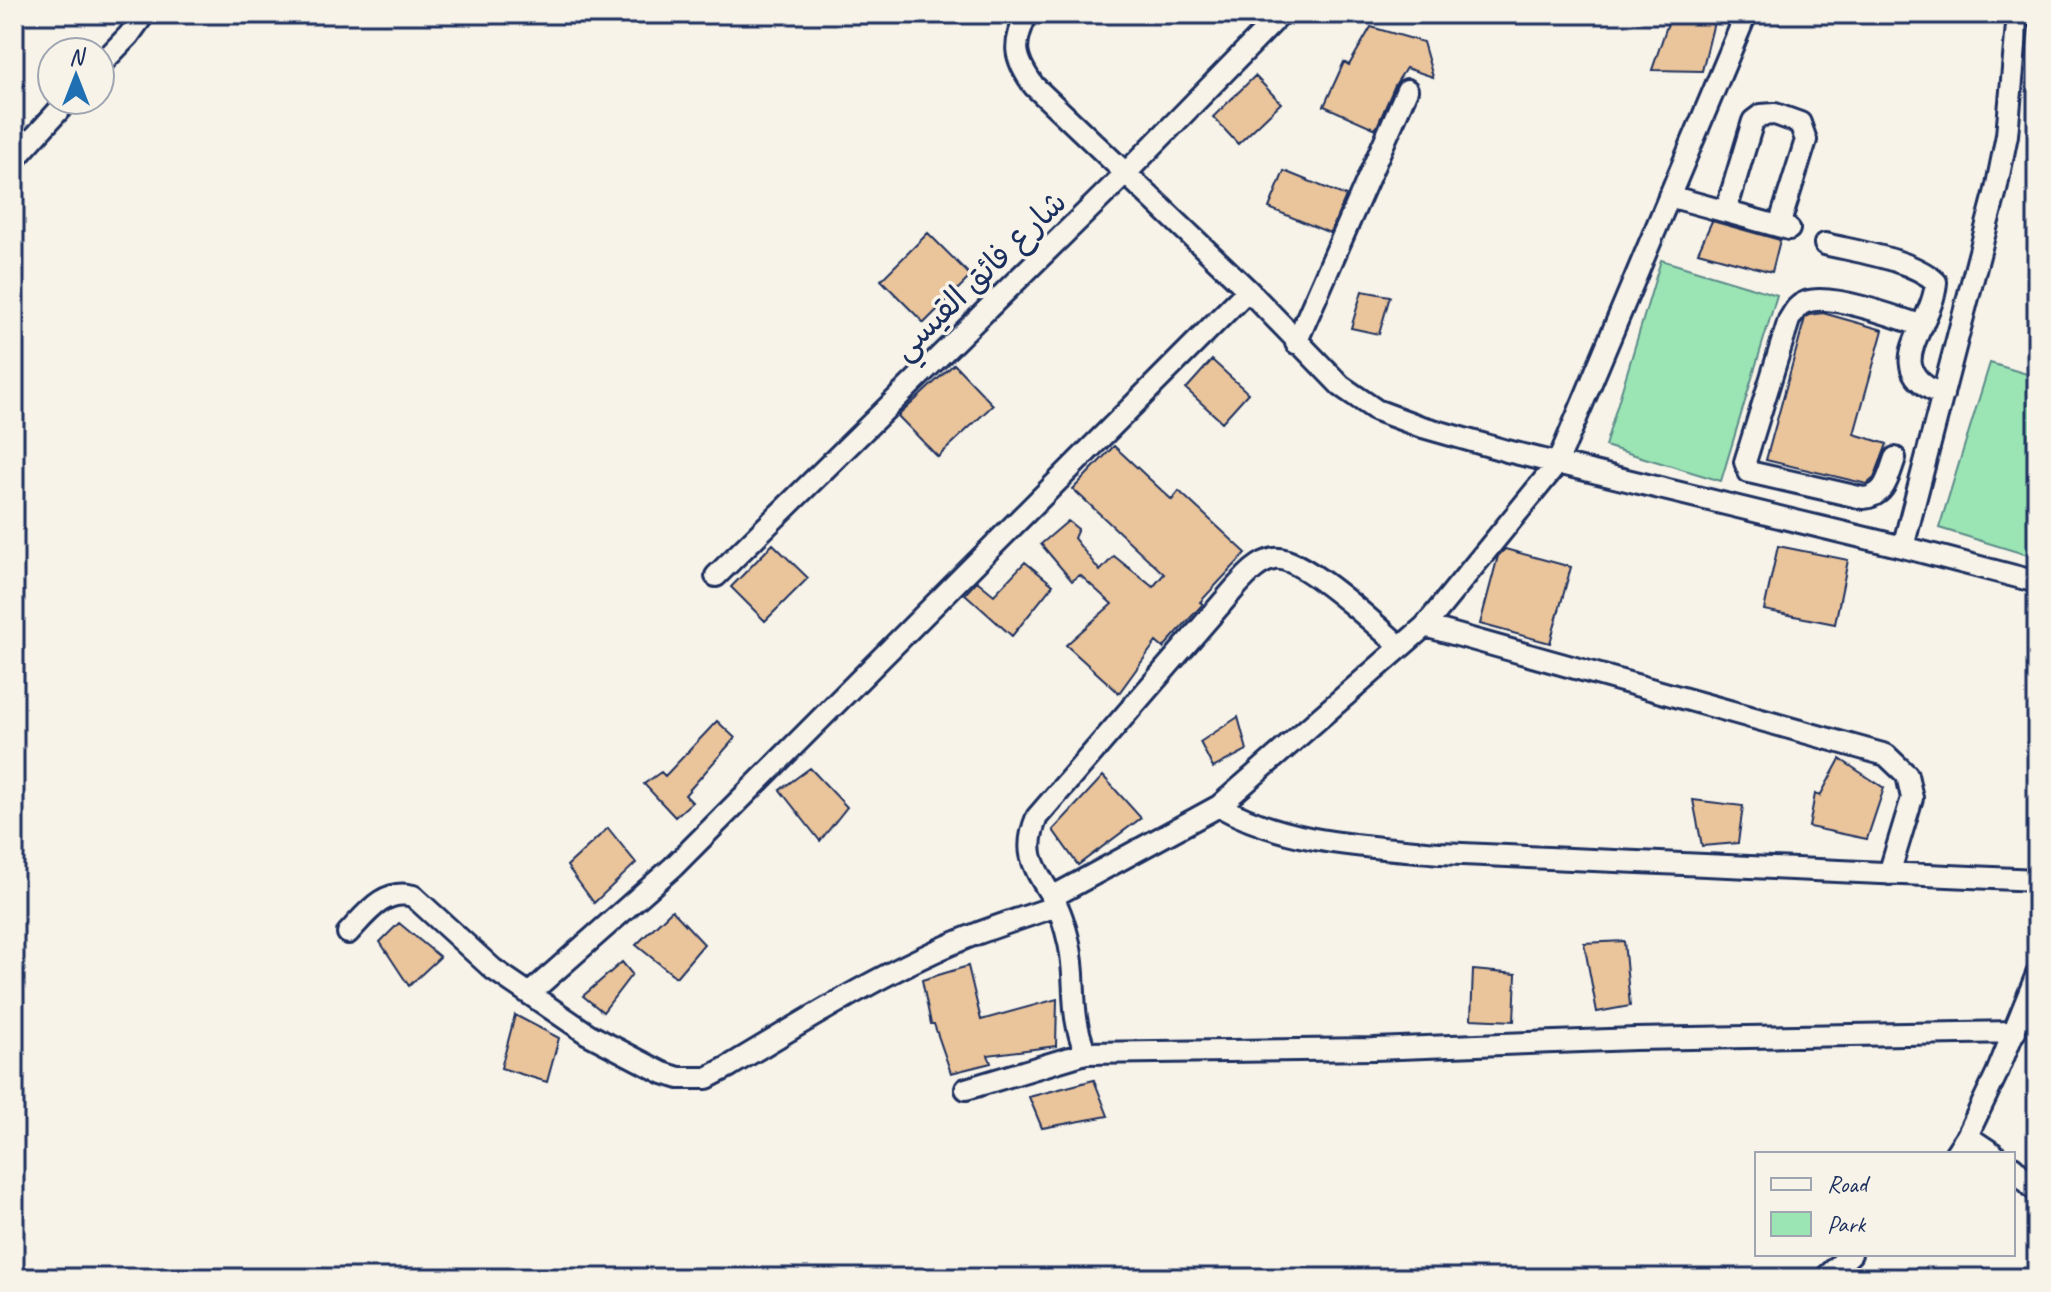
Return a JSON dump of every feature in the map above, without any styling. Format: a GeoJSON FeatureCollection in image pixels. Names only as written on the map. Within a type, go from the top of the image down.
{"type":"FeatureCollection","features":[{"type":"Feature","properties":{"kind":"street"},"geometry":{"type":"LineString","coordinates":[[116,48],[144,14]]}},
{"type":"Feature","properties":{"kind":"street"},"geometry":{"type":"LineString","coordinates":[[1027,14],[1016,44],[1019,66],[1034,86],[1248,290],[1296,343],[1341,386],[1376,410],[1419,426],[1557,464],[2037,582]]}},
{"type":"Feature","properties":{"kind":"street","name":"شارع فائق القيسي"},"geometry":{"type":"LineString","coordinates":[[716,576],[1125,174],[1281,14]]}},
{"type":"Feature","properties":{"kind":"street"},"geometry":{"type":"LineString","coordinates":[[348,933],[369,911],[390,896],[413,896],[493,969],[588,1034],[663,1073],[679,1078],[707,1078],[886,976],[1055,901],[1219,806],[1425,626],[1557,464],[1746,14]]}},
{"type":"Feature","properties":{"kind":"street"},"geometry":{"type":"LineString","coordinates":[[1903,547],[1996,190],[2007,135],[2018,14]]}},
{"type":"Feature","properties":{"kind":"street"},"geometry":{"type":"LineString","coordinates":[[1296,343],[1407,90]]}},
{"type":"Feature","properties":{"kind":"street"},"geometry":{"type":"LineString","coordinates":[[1669,196],[1785,228],[1806,140],[1800,123],[1790,117],[1761,115],[1753,121],[1726,211]]}},
{"type":"Feature","properties":{"kind":"street"},"geometry":{"type":"LineString","coordinates":[[14,160],[54,116]]}},
{"type":"Feature","properties":{"kind":"street"},"geometry":{"type":"LineString","coordinates":[[1825,244],[1926,273],[1936,282],[1935,294],[1915,337],[1910,363],[1913,375],[1923,387],[1943,395]]}},
{"type":"Feature","properties":{"kind":"street"},"geometry":{"type":"LineString","coordinates":[[529,994],[673,867],[1248,290]]}},
{"type":"Feature","properties":{"kind":"street"},"geometry":{"type":"LineString","coordinates":[[1739,508],[1749,472],[1746,457],[1789,320],[1797,306],[1813,300],[1831,301],[1877,311],[1922,326]]}},
{"type":"Feature","properties":{"kind":"street"},"geometry":{"type":"LineString","coordinates":[[1749,472],[1848,496],[1875,497],[1883,491],[1895,458]]}},
{"type":"Feature","properties":{"kind":"street"},"geometry":{"type":"LineString","coordinates":[[1086,1053],[1075,1022],[1071,957],[1055,901],[1035,872],[1029,847],[1037,817],[1253,570],[1273,559],[1283,558],[1315,575],[1400,646]]}},
{"type":"Feature","properties":{"kind":"street"},"geometry":{"type":"LineString","coordinates":[[1425,626],[1886,755],[1907,775],[1912,798],[1889,874]]}},
{"type":"Feature","properties":{"kind":"street"},"geometry":{"type":"LineString","coordinates":[[1219,806],[1275,831],[1342,844],[1440,853],[2037,880]]}},
{"type":"Feature","properties":{"kind":"street"},"geometry":{"type":"LineString","coordinates":[[1956,1152],[1967,1136],[2015,1032],[2037,974]]}},
{"type":"Feature","properties":{"kind":"street"},"geometry":{"type":"LineString","coordinates":[[966,1089],[1086,1053],[1374,1049],[1635,1039],[2015,1032]]}},
{"type":"Feature","properties":{"kind":"street"},"geometry":{"type":"LineString","coordinates":[[1967,1136],[1991,1152]]}},
{"type":"Feature","properties":{"kind":"street"},"geometry":{"type":"LineString","coordinates":[[2015,1169],[2037,1192]]}},
{"type":"Feature","properties":{"kind":"street"},"geometry":{"type":"LineString","coordinates":[[1825,1278],[1849,1256]]}},
{"type":"Feature","properties":{"kind":"green space"},"geometry":{"type":"Polygon","coordinates":[[[1661,260],[1777,295],[1721,481],[1605,446],[1661,260]]]}},
{"type":"Feature","properties":{"kind":"green space"},"geometry":{"type":"Polygon","coordinates":[[[1990,363],[2037,377],[2037,558],[1939,528],[1990,363]]]}},
{"type":"Feature","properties":{"kind":"building"},"geometry":{"type":"Polygon","coordinates":[[[1671,14],[1716,14],[1702,71],[1652,70],[1671,14]]]}},
{"type":"Feature","properties":{"kind":"building"},"geometry":{"type":"Polygon","coordinates":[[[1371,27],[1423,42],[1433,77],[1406,68],[1376,129],[1324,106],[1344,62],[1349,65],[1371,27]]]}},
{"type":"Feature","properties":{"kind":"building"},"geometry":{"type":"Polygon","coordinates":[[[1255,76],[1281,103],[1238,144],[1213,117],[1255,76]]]}},
{"type":"Feature","properties":{"kind":"building"},"geometry":{"type":"Polygon","coordinates":[[[1284,171],[1346,196],[1330,233],[1269,208],[1284,171]]]}},
{"type":"Feature","properties":{"kind":"building"},"geometry":{"type":"Polygon","coordinates":[[[1712,221],[1780,240],[1772,272],[1698,252],[1712,221]]]}},
{"type":"Feature","properties":{"kind":"building"},"geometry":{"type":"Polygon","coordinates":[[[928,233],[971,276],[924,323],[881,280],[928,233]]]}},
{"type":"Feature","properties":{"kind":"building"},"geometry":{"type":"Polygon","coordinates":[[[1362,291],[1390,296],[1379,334],[1351,328],[1362,291]]]}},
{"type":"Feature","properties":{"kind":"building"},"geometry":{"type":"Polygon","coordinates":[[[1823,313],[1883,330],[1854,434],[1887,444],[1874,478],[1867,484],[1766,460],[1805,318],[1823,313]]]}},
{"type":"Feature","properties":{"kind":"building"},"geometry":{"type":"Polygon","coordinates":[[[1212,360],[1248,393],[1222,422],[1186,389],[1212,360]]]}},
{"type":"Feature","properties":{"kind":"building"},"geometry":{"type":"Polygon","coordinates":[[[954,364],[993,405],[938,457],[898,416],[954,364]]]}},
{"type":"Feature","properties":{"kind":"building"},"geometry":{"type":"Polygon","coordinates":[[[1114,446],[1172,500],[1179,491],[1246,553],[1200,602],[1203,604],[1163,648],[1156,642],[1119,693],[1066,645],[1112,604],[1080,575],[1072,581],[1041,544],[1068,521],[1078,529],[1074,538],[1100,571],[1114,556],[1153,587],[1164,574],[1073,489],[1114,446]]]}},
{"type":"Feature","properties":{"kind":"building"},"geometry":{"type":"Polygon","coordinates":[[[773,544],[808,578],[765,621],[731,587],[773,544]]]}},
{"type":"Feature","properties":{"kind":"building"},"geometry":{"type":"Polygon","coordinates":[[[1778,546],[1848,560],[1835,624],[1764,610],[1778,546]]]}},
{"type":"Feature","properties":{"kind":"building"},"geometry":{"type":"Polygon","coordinates":[[[1505,549],[1571,567],[1550,643],[1480,624],[1498,556],[1505,549]]]}},
{"type":"Feature","properties":{"kind":"building"},"geometry":{"type":"Polygon","coordinates":[[[1025,562],[1053,585],[1012,636],[965,594],[977,581],[994,595],[1025,562]]]}},
{"type":"Feature","properties":{"kind":"building"},"geometry":{"type":"Polygon","coordinates":[[[1238,717],[1247,750],[1213,768],[1200,742],[1238,717]]]}},
{"type":"Feature","properties":{"kind":"building"},"geometry":{"type":"Polygon","coordinates":[[[717,721],[735,738],[685,795],[692,802],[675,817],[644,784],[661,772],[665,776],[717,721]]]}},
{"type":"Feature","properties":{"kind":"building"},"geometry":{"type":"Polygon","coordinates":[[[1840,759],[1884,788],[1867,839],[1809,827],[1815,794],[1820,796],[1840,759]]]}},
{"type":"Feature","properties":{"kind":"building"},"geometry":{"type":"Polygon","coordinates":[[[810,768],[847,807],[820,841],[780,790],[810,768]]]}},
{"type":"Feature","properties":{"kind":"building"},"geometry":{"type":"Polygon","coordinates":[[[1103,776],[1141,818],[1078,865],[1053,830],[1103,776]]]}},
{"type":"Feature","properties":{"kind":"building"},"geometry":{"type":"Polygon","coordinates":[[[1693,800],[1743,806],[1738,843],[1702,846],[1693,800]]]}},
{"type":"Feature","properties":{"kind":"building"},"geometry":{"type":"Polygon","coordinates":[[[608,828],[636,863],[594,903],[567,866],[608,828]]]}},
{"type":"Feature","properties":{"kind":"building"},"geometry":{"type":"Polygon","coordinates":[[[672,910],[704,944],[676,977],[636,945],[672,910]]]}},
{"type":"Feature","properties":{"kind":"building"},"geometry":{"type":"Polygon","coordinates":[[[399,923],[440,957],[409,986],[380,942],[399,923]]]}},
{"type":"Feature","properties":{"kind":"building"},"geometry":{"type":"Polygon","coordinates":[[[1624,941],[1630,1006],[1597,1012],[1584,943],[1624,941]]]}},
{"type":"Feature","properties":{"kind":"building"},"geometry":{"type":"Polygon","coordinates":[[[622,962],[632,974],[603,1012],[583,996],[622,962]]]}},
{"type":"Feature","properties":{"kind":"building"},"geometry":{"type":"Polygon","coordinates":[[[968,966],[981,1020],[1057,999],[1056,1046],[988,1055],[991,1063],[951,1073],[934,1024],[931,1024],[922,980],[968,966]]]}},
{"type":"Feature","properties":{"kind":"building"},"geometry":{"type":"Polygon","coordinates":[[[1473,970],[1516,974],[1514,1021],[1471,1019],[1473,970]]]}},
{"type":"Feature","properties":{"kind":"building"},"geometry":{"type":"Polygon","coordinates":[[[515,1015],[559,1038],[547,1082],[501,1068],[515,1015]]]}},
{"type":"Feature","properties":{"kind":"building"},"geometry":{"type":"Polygon","coordinates":[[[1094,1080],[1108,1116],[1042,1128],[1029,1097],[1094,1080]]]}}]}
